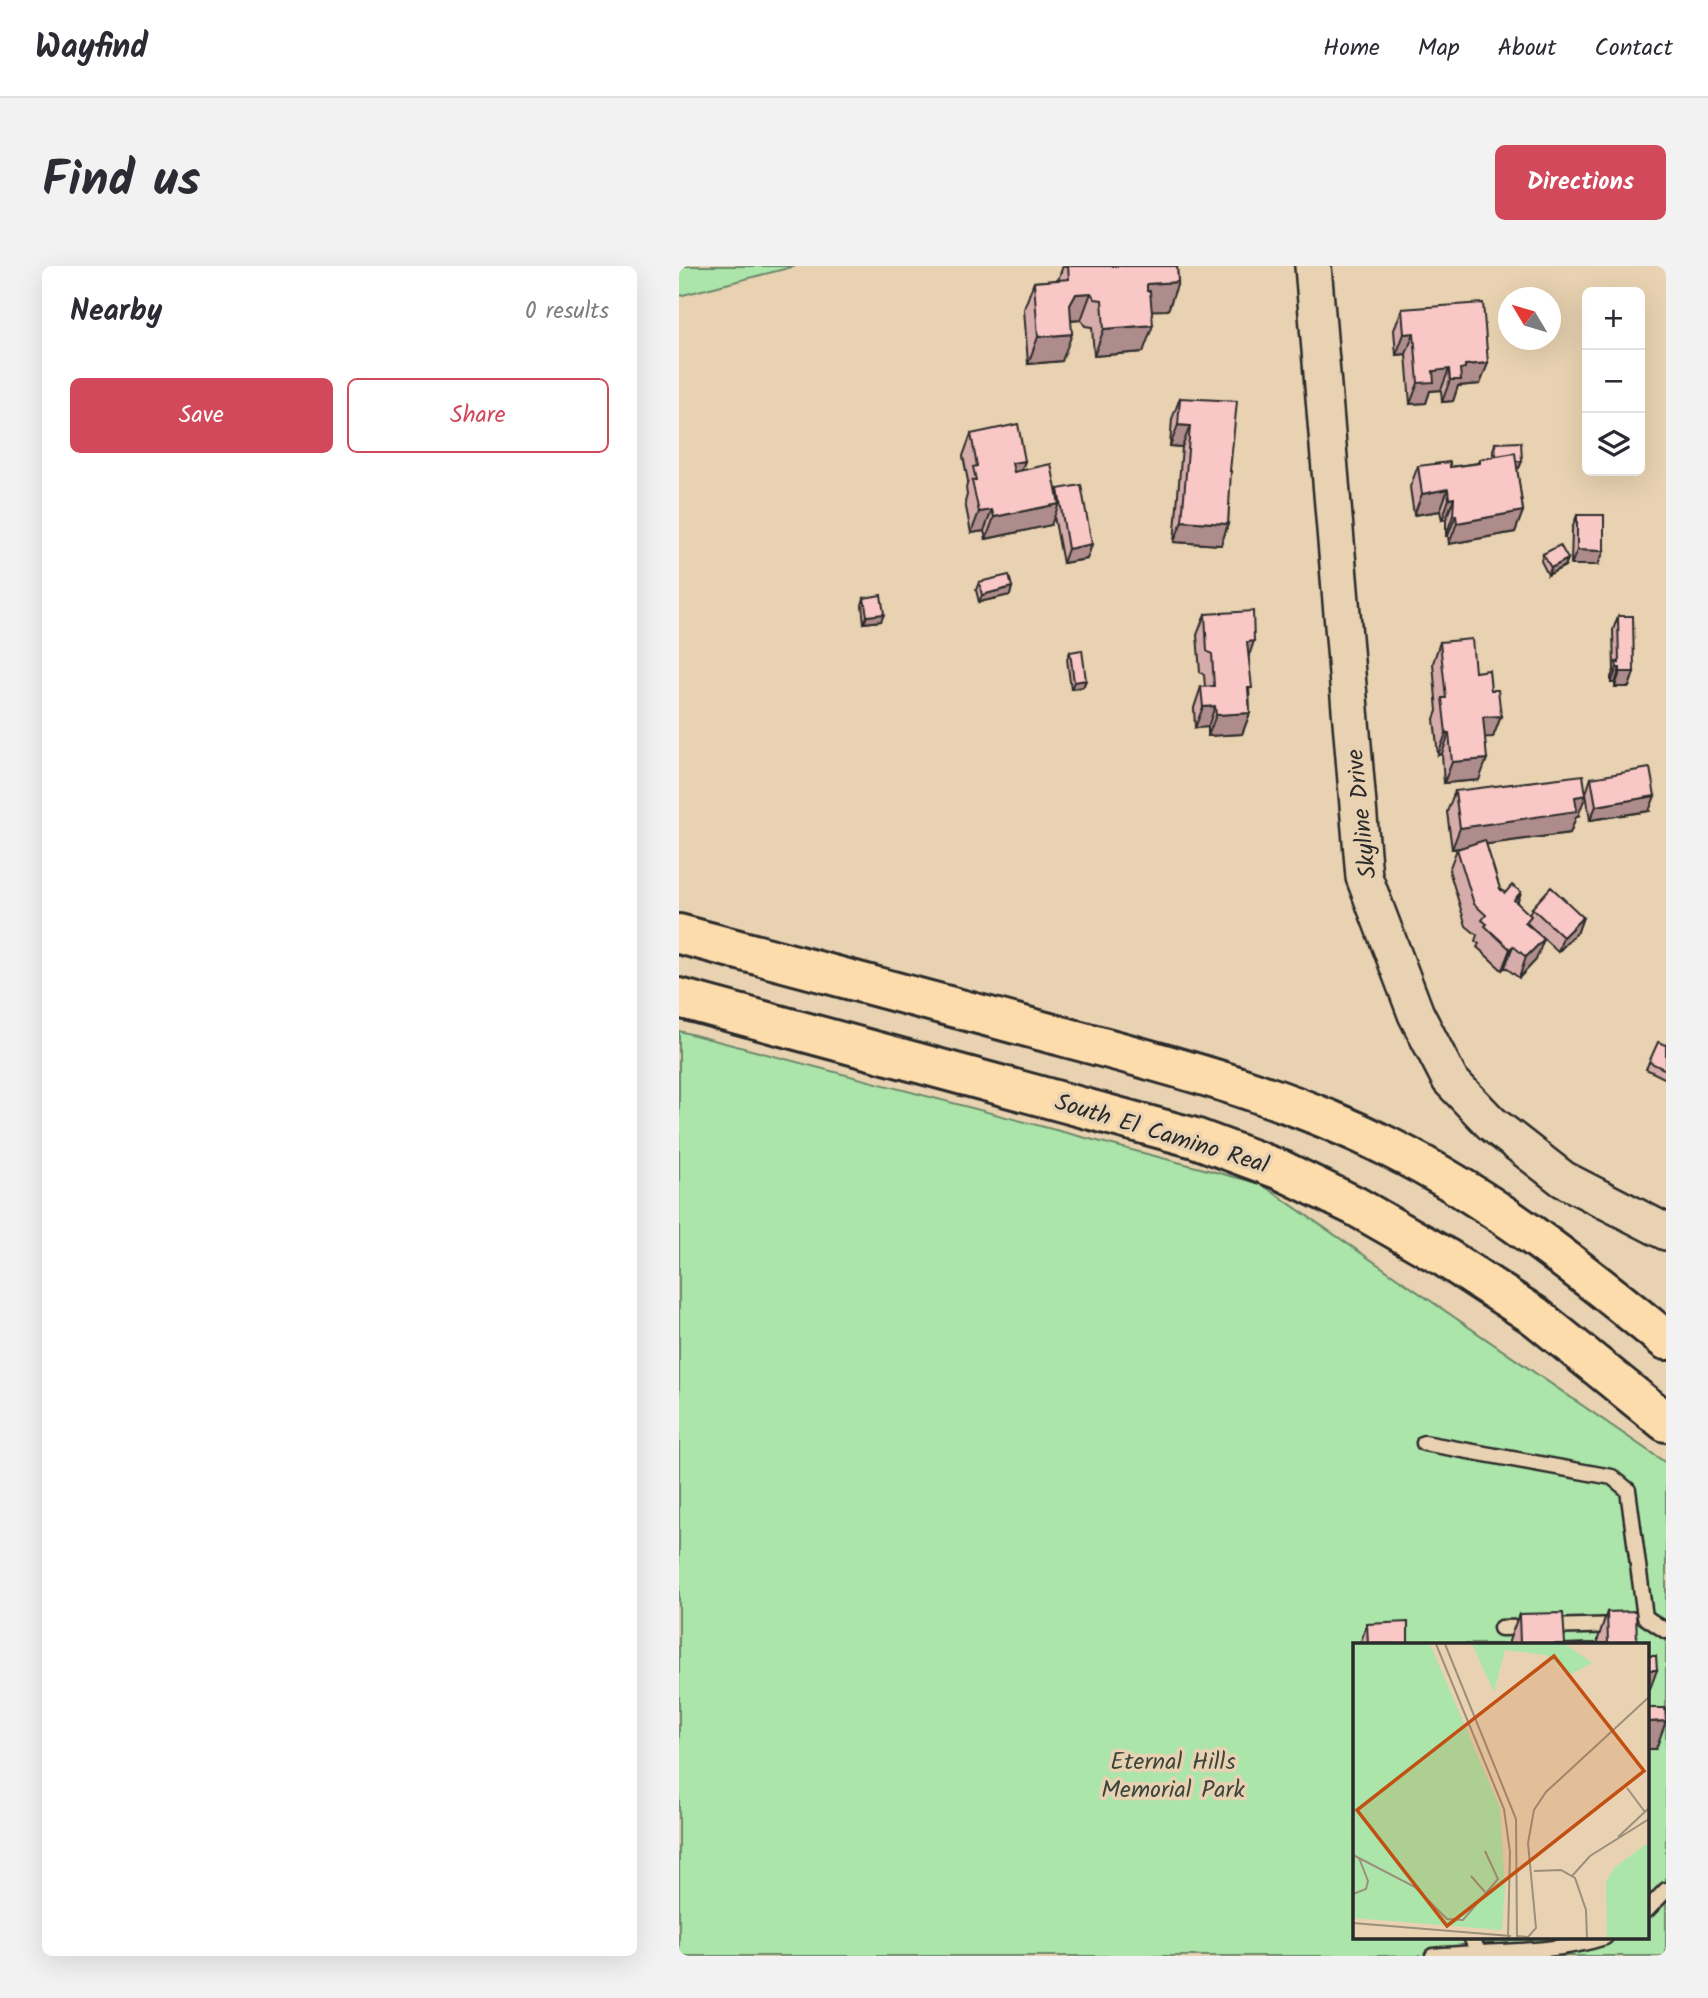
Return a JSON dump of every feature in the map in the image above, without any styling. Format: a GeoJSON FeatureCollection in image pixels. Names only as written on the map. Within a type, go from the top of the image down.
{"type":"FeatureCollection","features":[{"type":"Feature","properties":{"kind":"main road"},"geometry":{"type":"LineString","coordinates":[[679,934],[1075,1040],[1291,1103],[1389,1147],[1492,1206],[1666,1340]]}},
{"type":"Feature","properties":{"kind":"main road","name":"South El Camino Real"},"geometry":{"type":"LineString","coordinates":[[679,998],[1195,1138],[1281,1170],[1446,1258],[1535,1316],[1666,1422]]}},
{"type":"Feature","properties":{"kind":"street","name":"Skyline Drive"},"geometry":{"type":"LineString","coordinates":[[1313,266],[1364,877],[1416,1014],[1450,1080],[1491,1123],[1563,1179],[1666,1232]]}},
{"type":"Feature","properties":{"kind":"lane"},"geometry":{"type":"LineString","coordinates":[[1424,1443],[1612,1477],[1628,1490],[1645,1617],[1666,1631]]}},
{"type":"Feature","properties":{"kind":"lane"},"geometry":{"type":"LineString","coordinates":[[1501,1628],[1633,1625],[1645,1617]]}},
{"type":"Feature","properties":{"kind":"lane"},"geometry":{"type":"LineString","coordinates":[[1649,1908],[1666,1890]]}},
{"type":"Feature","properties":{"kind":"lane"},"geometry":{"type":"LineString","coordinates":[[1472,1938],[1479,1953]]}},
{"type":"Feature","properties":{"kind":"lane"},"geometry":{"type":"LineString","coordinates":[[1433,1956],[1561,1946],[1602,1938]]}},
{"type":"Feature","properties":{"kind":"green space"},"geometry":{"type":"Polygon","coordinates":[[[679,266],[796,266],[679,296],[679,266]]]}},
{"type":"Feature","properties":{"kind":"green space","name":"Eternal Hills Memorial Park"},"geometry":{"type":"Polygon","coordinates":[[[679,1031],[1261,1184],[1666,1463],[1666,1956],[679,1956],[679,1031]]]}},
{"type":"Feature","properties":{"kind":"building"},"geometry":{"type":"Polygon","coordinates":[[[1068,266],[1177,266],[1178,282],[1147,284],[1153,325],[1104,329],[1102,300],[1095,299],[1091,293],[1076,294],[1070,305],[1072,334],[1038,337],[1034,282],[1069,279],[1068,266]]]}},
{"type":"Feature","properties":{"kind":"building"},"geometry":{"type":"Polygon","coordinates":[[[1483,303],[1488,363],[1465,365],[1465,368],[1460,369],[1461,380],[1450,380],[1449,369],[1433,371],[1434,382],[1418,383],[1414,333],[1404,334],[1402,309],[1483,303]]]}},
{"type":"Feature","properties":{"kind":"building"},"geometry":{"type":"Polygon","coordinates":[[[1180,398],[1237,401],[1228,524],[1182,521],[1190,426],[1178,425],[1180,398]]]}},
{"type":"Feature","properties":{"kind":"building"},"geometry":{"type":"Polygon","coordinates":[[[1018,424],[1025,461],[1012,463],[1014,472],[1051,464],[1059,504],[994,517],[992,510],[979,512],[972,481],[976,480],[973,467],[977,466],[971,434],[1018,424]]]}},
{"type":"Feature","properties":{"kind":"building"},"geometry":{"type":"Polygon","coordinates":[[[1521,442],[1522,461],[1516,461],[1515,453],[1496,456],[1495,443],[1521,442]]]}},
{"type":"Feature","properties":{"kind":"building"},"geometry":{"type":"Polygon","coordinates":[[[1515,453],[1523,511],[1457,523],[1456,515],[1453,515],[1454,498],[1449,499],[1448,489],[1422,494],[1418,466],[1450,462],[1450,467],[1480,463],[1480,459],[1515,453]]]}},
{"type":"Feature","properties":{"kind":"building"},"geometry":{"type":"Polygon","coordinates":[[[1081,485],[1092,544],[1068,549],[1058,489],[1081,485]]]}},
{"type":"Feature","properties":{"kind":"building"},"geometry":{"type":"Polygon","coordinates":[[[1577,515],[1604,515],[1604,551],[1577,550],[1577,515]]]}},
{"type":"Feature","properties":{"kind":"building"},"geometry":{"type":"Polygon","coordinates":[[[1560,545],[1568,559],[1551,568],[1543,554],[1560,545]]]}},
{"type":"Feature","properties":{"kind":"building"},"geometry":{"type":"Polygon","coordinates":[[[1009,575],[1012,587],[982,595],[979,582],[1009,575]]]}},
{"type":"Feature","properties":{"kind":"building"},"geometry":{"type":"Polygon","coordinates":[[[881,595],[884,614],[867,616],[864,598],[881,595]]]}},
{"type":"Feature","properties":{"kind":"building"},"geometry":{"type":"Polygon","coordinates":[[[1253,611],[1254,641],[1247,642],[1252,688],[1248,688],[1250,713],[1216,715],[1215,706],[1203,707],[1201,687],[1214,686],[1212,654],[1207,651],[1205,614],[1253,611]]]}},
{"type":"Feature","properties":{"kind":"building"},"geometry":{"type":"Polygon","coordinates":[[[1618,616],[1633,616],[1634,672],[1620,672],[1620,668],[1617,668],[1618,616]]]}},
{"type":"Feature","properties":{"kind":"building"},"geometry":{"type":"Polygon","coordinates":[[[1472,639],[1475,672],[1489,670],[1491,690],[1498,690],[1501,716],[1483,717],[1487,759],[1452,762],[1442,698],[1446,698],[1440,642],[1472,639]]]}},
{"type":"Feature","properties":{"kind":"building"},"geometry":{"type":"Polygon","coordinates":[[[1082,650],[1086,680],[1074,682],[1070,652],[1082,650]]]}},
{"type":"Feature","properties":{"kind":"building"},"geometry":{"type":"Polygon","coordinates":[[[1650,768],[1655,796],[1596,806],[1591,778],[1650,768]]]}},
{"type":"Feature","properties":{"kind":"building"},"geometry":{"type":"Polygon","coordinates":[[[1583,775],[1586,795],[1575,797],[1577,811],[1460,828],[1455,791],[1583,775]]]}},
{"type":"Feature","properties":{"kind":"building"},"geometry":{"type":"Polygon","coordinates":[[[1485,840],[1500,889],[1505,893],[1512,885],[1521,892],[1514,900],[1531,916],[1525,923],[1544,939],[1526,957],[1513,946],[1510,949],[1485,926],[1487,924],[1482,920],[1486,915],[1474,904],[1457,849],[1485,840]]]}},
{"type":"Feature","properties":{"kind":"building"},"geometry":{"type":"Polygon","coordinates":[[[1551,887],[1583,917],[1563,937],[1532,908],[1551,887]]]}},
{"type":"Feature","properties":{"kind":"building"},"geometry":{"type":"Polygon","coordinates":[[[1658,1042],[1666,1045],[1666,1070],[1649,1062],[1658,1042]]]}},
{"type":"Feature","properties":{"kind":"building"},"geometry":{"type":"Polygon","coordinates":[[[1636,1611],[1637,1643],[1608,1643],[1607,1612],[1636,1611]]]}},
{"type":"Feature","properties":{"kind":"building"},"geometry":{"type":"Polygon","coordinates":[[[1563,1613],[1565,1643],[1520,1643],[1519,1614],[1563,1613]]]}},
{"type":"Feature","properties":{"kind":"building"},"geometry":{"type":"Polygon","coordinates":[[[1408,1622],[1408,1643],[1368,1643],[1367,1624],[1408,1622]]]}},
{"type":"Feature","properties":{"kind":"building"},"geometry":{"type":"Polygon","coordinates":[[[1649,1656],[1656,1656],[1657,1670],[1649,1670],[1649,1656]]]}},
{"type":"Feature","properties":{"kind":"building"},"geometry":{"type":"Polygon","coordinates":[[[1649,1708],[1665,1708],[1666,1721],[1649,1722],[1649,1708]]]}}]}
